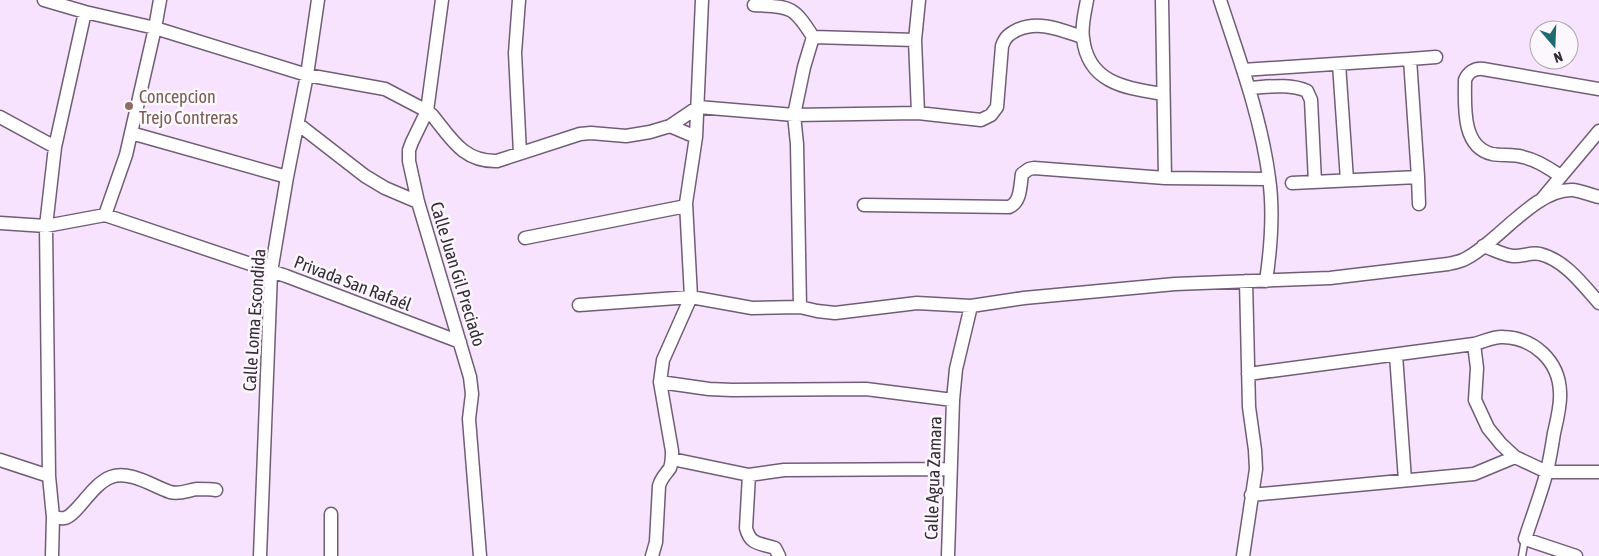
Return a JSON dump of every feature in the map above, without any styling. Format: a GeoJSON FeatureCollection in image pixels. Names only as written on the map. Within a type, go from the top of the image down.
{"type":"FeatureCollection","features":[{"type":"Feature","properties":{"kind":"street"},"geometry":{"type":"LineString","coordinates":[[44,0],[85,12],[155,28],[308,74],[386,89],[427,111],[468,155],[486,161],[497,160],[580,134],[626,136],[650,132],[670,126],[698,107],[794,115],[918,113],[981,120],[991,115],[997,107],[1004,39],[1021,28],[1034,25],[1046,26],[1082,37]]}},
{"type":"Feature","properties":{"kind":"street"},"geometry":{"type":"LineString","coordinates":[[105,215],[132,133],[160,0]]}},
{"type":"Feature","properties":{"kind":"street","name":"Calle Loma Escondida"},"geometry":{"type":"LineString","coordinates":[[260,556],[271,272],[287,176],[308,74],[318,0]]}},
{"type":"Feature","properties":{"kind":"street","name":"Calle Juan Gil Preciado"},"geometry":{"type":"LineString","coordinates":[[442,0],[427,111],[409,150],[409,161],[418,202],[471,385],[469,419],[480,556]]}},
{"type":"Feature","properties":{"kind":"street"},"geometry":{"type":"LineString","coordinates":[[519,0],[515,53],[520,153]]}},
{"type":"Feature","properties":{"kind":"street"},"geometry":{"type":"LineString","coordinates":[[652,556],[656,542],[661,480],[670,467],[672,459],[660,382],[663,360],[691,297],[686,206],[696,137],[702,0]]}},
{"type":"Feature","properties":{"kind":"street"},"geometry":{"type":"LineString","coordinates":[[918,0],[915,40],[918,113]]}},
{"type":"Feature","properties":{"kind":"street"},"geometry":{"type":"LineString","coordinates":[[1087,0],[1082,37],[1086,52],[1094,69],[1105,79],[1128,88],[1164,94]]}},
{"type":"Feature","properties":{"kind":"street"},"geometry":{"type":"LineString","coordinates":[[1162,0],[1165,178]]}},
{"type":"Feature","properties":{"kind":"street"},"geometry":{"type":"LineString","coordinates":[[1220,0],[1249,88],[1263,144],[1269,179],[1272,227],[1266,281]]}},
{"type":"Feature","properties":{"kind":"street"},"geometry":{"type":"LineString","coordinates":[[754,5],[780,6],[795,12],[801,17],[813,37],[804,67],[794,115],[797,144],[800,307]]}},
{"type":"Feature","properties":{"kind":"street"},"geometry":{"type":"LineString","coordinates":[[52,556],[53,517],[49,476],[46,226],[55,147],[85,12]]}},
{"type":"Feature","properties":{"kind":"street"},"geometry":{"type":"LineString","coordinates":[[813,37],[915,40]]}},
{"type":"Feature","properties":{"kind":"street"},"geometry":{"type":"LineString","coordinates":[[1243,70],[1436,57]]}},
{"type":"Feature","properties":{"kind":"street"},"geometry":{"type":"LineString","coordinates":[[1410,59],[1419,204]]}},
{"type":"Feature","properties":{"kind":"street"},"geometry":{"type":"LineString","coordinates":[[1339,64],[1347,180]]}},
{"type":"Feature","properties":{"kind":"street"},"geometry":{"type":"LineString","coordinates":[[1275,67],[1277,86]]}},
{"type":"Feature","properties":{"kind":"street"},"geometry":{"type":"LineString","coordinates":[[1561,176],[1530,159],[1520,156],[1492,154],[1474,143],[1466,120],[1465,80],[1467,75],[1476,70],[1483,69],[1599,89]]}},
{"type":"Feature","properties":{"kind":"street"},"geometry":{"type":"LineString","coordinates":[[1249,88],[1277,86],[1303,89],[1310,96],[1316,182]]}},
{"type":"Feature","properties":{"kind":"street"},"geometry":{"type":"LineString","coordinates":[[0,116],[55,147]]}},
{"type":"Feature","properties":{"kind":"street"},"geometry":{"type":"LineString","coordinates":[[298,124],[365,176],[385,188],[418,202]]}},
{"type":"Feature","properties":{"kind":"street"},"geometry":{"type":"LineString","coordinates":[[670,126],[696,137]]}},
{"type":"Feature","properties":{"kind":"street"},"geometry":{"type":"LineString","coordinates":[[579,305],[691,297],[752,308],[800,307],[835,313],[917,303],[971,306],[1102,290],[1174,284],[1330,278],[1448,264],[1463,260],[1542,199],[1599,131]]}},
{"type":"Feature","properties":{"kind":"street"},"geometry":{"type":"LineString","coordinates":[[132,133],[287,176]]}},
{"type":"Feature","properties":{"kind":"street"},"geometry":{"type":"LineString","coordinates":[[864,205],[1009,207],[1015,204],[1018,199],[1022,174],[1029,169],[1039,168],[1165,178],[1269,179]]}},
{"type":"Feature","properties":{"kind":"street"},"geometry":{"type":"LineString","coordinates":[[1292,183],[1418,177]]}},
{"type":"Feature","properties":{"kind":"street"},"geometry":{"type":"LineString","coordinates":[[1542,199],[1573,190],[1599,197]]}},
{"type":"Feature","properties":{"kind":"street"},"geometry":{"type":"LineString","coordinates":[[525,238],[686,206]]}},
{"type":"Feature","properties":{"kind":"street","name":"Privada San Rafaél"},"geometry":{"type":"LineString","coordinates":[[0,224],[46,226],[105,215],[271,272],[460,342]]}},
{"type":"Feature","properties":{"kind":"street"},"geometry":{"type":"LineString","coordinates":[[1483,246],[1514,256],[1527,253],[1550,258],[1566,268],[1599,303]]}},
{"type":"Feature","properties":{"kind":"street"},"geometry":{"type":"LineString","coordinates":[[1243,556],[1256,470],[1249,407],[1246,281]]}},
{"type":"Feature","properties":{"kind":"street","name":"Calle Agua Zamara"},"geometry":{"type":"LineString","coordinates":[[948,556],[953,400],[956,369],[971,306]]}},
{"type":"Feature","properties":{"kind":"street"},"geometry":{"type":"LineString","coordinates":[[1248,374],[1474,344],[1502,336],[1532,344],[1545,354],[1555,370],[1560,393],[1547,472],[1525,539],[1576,556]]}},
{"type":"Feature","properties":{"kind":"street"},"geometry":{"type":"LineString","coordinates":[[1474,344],[1477,368],[1475,394],[1477,406],[1488,428],[1501,444],[1515,457],[1547,472],[1599,472]]}},
{"type":"Feature","properties":{"kind":"street"},"geometry":{"type":"LineString","coordinates":[[1396,355],[1405,480]]}},
{"type":"Feature","properties":{"kind":"street"},"geometry":{"type":"LineString","coordinates":[[660,382],[732,390],[866,390],[953,400]]}},
{"type":"Feature","properties":{"kind":"street"},"geometry":{"type":"LineString","coordinates":[[1251,495],[1474,474],[1515,457]]}},
{"type":"Feature","properties":{"kind":"street"},"geometry":{"type":"LineString","coordinates":[[672,459],[749,474],[784,470],[950,469]]}},
{"type":"Feature","properties":{"kind":"street"},"geometry":{"type":"LineString","coordinates":[[0,460],[49,476]]}},
{"type":"Feature","properties":{"kind":"street"},"geometry":{"type":"LineString","coordinates":[[749,474],[746,528],[750,538],[759,544],[775,548],[779,556]]}},
{"type":"Feature","properties":{"kind":"street"},"geometry":{"type":"LineString","coordinates":[[53,517],[64,518],[72,514],[97,486],[112,476],[132,476],[172,492],[216,490]]}},
{"type":"Feature","properties":{"kind":"street"},"geometry":{"type":"LineString","coordinates":[[331,514],[331,556]]}},
{"type":"Feature","properties":{"kind":"lane"},"geometry":{"type":"LineString","coordinates":[[1522,556],[1525,539]]}},
{"type":"Feature","properties":{"kind":"place","name":"Concepcion Trejo Contreras"},"geometry":{"type":"Point","coordinates":[129,106]}}]}
